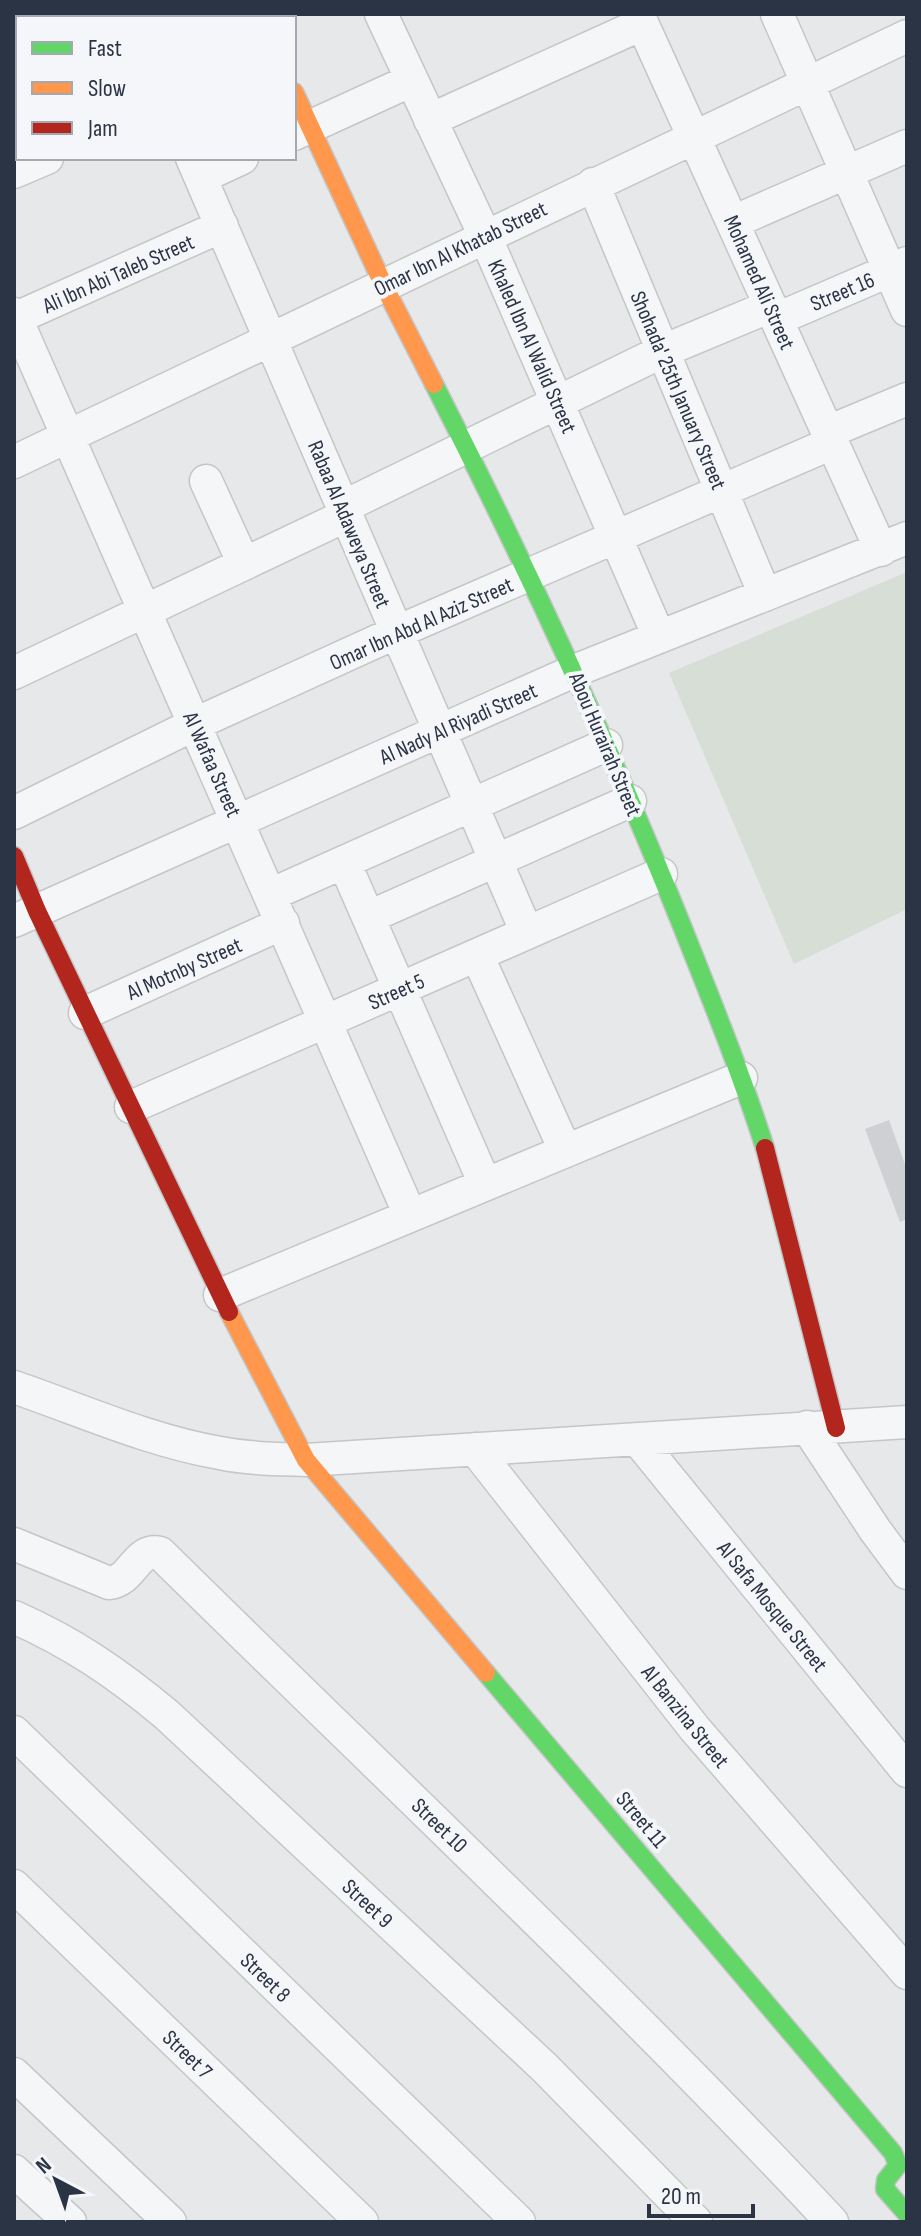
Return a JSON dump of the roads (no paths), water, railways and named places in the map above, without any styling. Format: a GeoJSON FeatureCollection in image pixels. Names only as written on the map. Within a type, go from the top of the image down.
{"type":"FeatureCollection","features":[{"type":"Feature","properties":{"kind":"street","name":"Khaled Ibn Al Walid Street"},"geometry":{"type":"LineString","coordinates":[[381,14],[485,236],[659,637]]}},
{"type":"Feature","properties":{"kind":"street"},"geometry":{"type":"LineString","coordinates":[[777,14],[847,173],[898,267],[907,310]]}},
{"type":"Feature","properties":{"kind":"street"},"geometry":{"type":"LineString","coordinates":[[430,120],[640,19]]}},
{"type":"Feature","properties":{"kind":"street","name":"Mohamed Ali Street"},"geometry":{"type":"LineString","coordinates":[[640,19],[830,438],[894,544]]}},
{"type":"Feature","properties":{"kind":"street","name":"Omar Ibn Al Khatab Street"},"geometry":{"type":"LineString","coordinates":[[14,462],[907,36]]}},
{"type":"Feature","properties":{"kind":"street"},"geometry":{"type":"LineString","coordinates":[[302,130],[412,80]]}},
{"type":"Feature","properties":{"kind":"street","name":"Abou Hurairah Street"},"geometry":{"type":"LineString","coordinates":[[296,102],[302,130],[466,447],[574,671],[661,874],[741,1078],[764,1146],[822,1428]]}},
{"type":"Feature","properties":{"kind":"street"},"geometry":{"type":"LineString","coordinates":[[733,222],[907,146]]}},
{"type":"Feature","properties":{"kind":"street"},"geometry":{"type":"LineString","coordinates":[[14,172],[42,160]]}},
{"type":"Feature","properties":{"kind":"street"},"geometry":{"type":"LineString","coordinates":[[196,168],[233,160]]}},
{"type":"Feature","properties":{"kind":"street","name":"Rabaa Al Adaweya Street"},"geometry":{"type":"LineString","coordinates":[[196,168],[527,933]]}},
{"type":"Feature","properties":{"kind":"street","name":"Shohada' 25th January Street"},"geometry":{"type":"LineString","coordinates":[[593,184],[765,595]]}},
{"type":"Feature","properties":{"kind":"street","name":"Ali Ibn Abi Taleb Street"},"geometry":{"type":"LineString","coordinates":[[15,317],[222,226]]}},
{"type":"Feature","properties":{"kind":"street","name":"Street 16"},"geometry":{"type":"LineString","coordinates":[[14,673],[244,564],[466,447],[663,351],[898,267]]}},
{"type":"Feature","properties":{"kind":"street","name":"Al Wafaa Street"},"geometry":{"type":"LineString","coordinates":[[15,317],[410,1215]]}},
{"type":"Feature","properties":{"kind":"street","name":"Omar Ibn Abd Al Aziz Street"},"geometry":{"type":"LineString","coordinates":[[14,813],[195,724],[397,632],[721,491],[907,399]]}},
{"type":"Feature","properties":{"kind":"street"},"geometry":{"type":"LineString","coordinates":[[206,481],[244,564]]}},
{"type":"Feature","properties":{"kind":"street","name":"Al Nady Al Riyadi Street"},"geometry":{"type":"LineString","coordinates":[[25,916],[574,671],[894,544]]}},
{"type":"Feature","properties":{"kind":"street","name":"Al Motnby Street"},"geometry":{"type":"LineString","coordinates":[[85,1013],[276,909],[344,862],[606,745]]}},
{"type":"Feature","properties":{"kind":"street"},"geometry":{"type":"LineString","coordinates":[[369,917],[630,801]]}},
{"type":"Feature","properties":{"kind":"street"},"geometry":{"type":"LineString","coordinates":[[14,856],[25,916],[85,1013],[220,1295],[306,1460]]}},
{"type":"Feature","properties":{"kind":"street"},"geometry":{"type":"LineString","coordinates":[[344,862],[485,1184]]}},
{"type":"Feature","properties":{"kind":"street","name":"Street 5"},"geometry":{"type":"LineString","coordinates":[[131,1107],[661,874]]}},
{"type":"Feature","properties":{"kind":"street"},"geometry":{"type":"LineString","coordinates":[[477,955],[565,1150]]}},
{"type":"Feature","properties":{"kind":"street"},"geometry":{"type":"LineString","coordinates":[[220,1295],[741,1078]]}},
{"type":"Feature","properties":{"kind":"street"},"geometry":{"type":"LineString","coordinates":[[14,1387],[179,1444],[235,1455],[306,1460],[907,1422]]}},
{"type":"Feature","properties":{"kind":"street"},"geometry":{"type":"LineString","coordinates":[[822,1428],[875,1530],[907,1573]]}},
{"type":"Feature","properties":{"kind":"street","name":"Al Safa Mosque Street"},"geometry":{"type":"LineString","coordinates":[[638,1440],[907,1771]]}},
{"type":"Feature","properties":{"kind":"street","name":"Al Banzina Street"},"geometry":{"type":"LineString","coordinates":[[475,1449],[695,1729],[907,1973]]}},
{"type":"Feature","properties":{"kind":"street","name":"Street 11"},"geometry":{"type":"LineString","coordinates":[[306,1460],[893,2153],[898,2165],[886,2180],[885,2189],[907,2214]]}},
{"type":"Feature","properties":{"kind":"street","name":"Street 10"},"geometry":{"type":"LineString","coordinates":[[14,1544],[109,1583],[124,1578],[144,1554],[160,1553],[512,1894],[749,2133],[832,2222]]}},
{"type":"Feature","properties":{"kind":"street","name":"Street 9"},"geometry":{"type":"LineString","coordinates":[[14,1617],[97,1660],[167,1715],[545,2068],[696,2222]]}},
{"type":"Feature","properties":{"kind":"street","name":"Street 8"},"geometry":{"type":"LineString","coordinates":[[14,1732],[519,2222]]}},
{"type":"Feature","properties":{"kind":"street","name":"Street 7"},"geometry":{"type":"LineString","coordinates":[[14,1886],[362,2222]]}},
{"type":"Feature","properties":{"kind":"street"},"geometry":{"type":"LineString","coordinates":[[14,2074],[170,2222]]}},
{"type":"Feature","properties":{"kind":"street"},"geometry":{"type":"LineString","coordinates":[[14,2171],[70,2222]]}}]}
